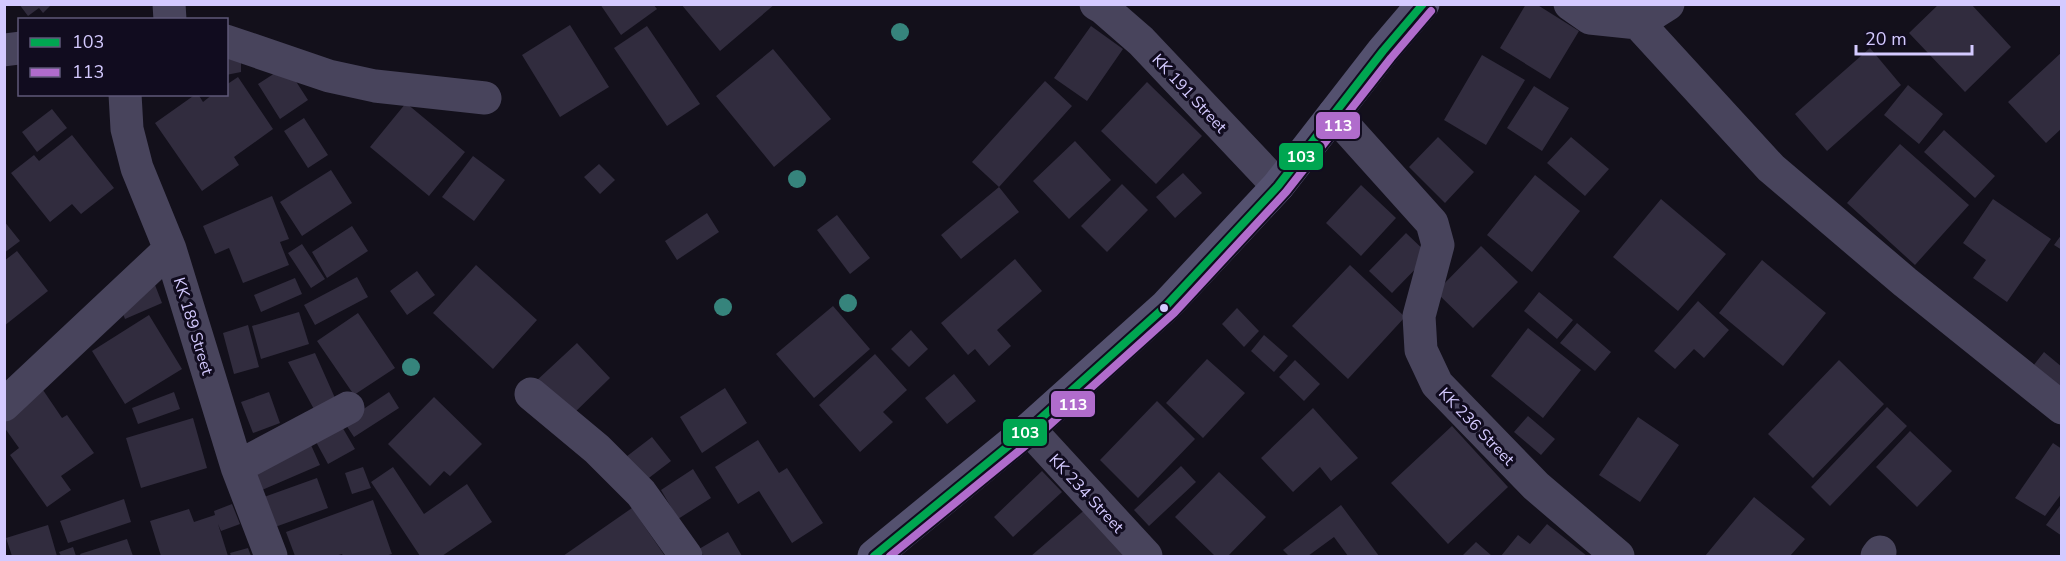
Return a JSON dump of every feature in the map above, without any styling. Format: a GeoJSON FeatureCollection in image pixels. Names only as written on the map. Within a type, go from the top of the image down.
{"type":"FeatureCollection","features":[{"type":"Feature","properties":{"kind":"main road"},"geometry":{"type":"LineString","coordinates":[[874,556],[1029,429],[1166,306],[1278,186],[1423,4]]}},
{"type":"Feature","properties":{"kind":"street","name":"KK 191 Street"},"geometry":{"type":"LineString","coordinates":[[1096,4],[1141,41],[1278,186]]}},
{"type":"Feature","properties":{"kind":"street"},"geometry":{"type":"LineString","coordinates":[[1570,4],[1590,18],[1638,23],[1668,4]]}},
{"type":"Feature","properties":{"kind":"street"},"geometry":{"type":"LineString","coordinates":[[1638,23],[1771,168],[1905,282],[2061,408]]}},
{"type":"Feature","properties":{"kind":"street"},"geometry":{"type":"LineString","coordinates":[[228,42],[329,76],[375,86],[485,98]]}},
{"type":"Feature","properties":{"kind":"street","name":"KK 189 Street"},"geometry":{"type":"LineString","coordinates":[[126,96],[127,129],[137,168],[170,249],[237,467],[271,556]]}},
{"type":"Feature","properties":{"kind":"street","name":"KK 236 Street"},"geometry":{"type":"LineString","coordinates":[[1334,114],[1432,224],[1438,245],[1419,316],[1421,350],[1437,384],[1536,486],[1618,556]]}},
{"type":"Feature","properties":{"kind":"street"},"geometry":{"type":"LineString","coordinates":[[4,405],[170,249]]}},
{"type":"Feature","properties":{"kind":"street"},"geometry":{"type":"LineString","coordinates":[[531,394],[597,449],[641,493],[686,556]]}},
{"type":"Feature","properties":{"kind":"street"},"geometry":{"type":"LineString","coordinates":[[237,467],[348,408]]}},
{"type":"Feature","properties":{"kind":"street","name":"KK 234 Street"},"geometry":{"type":"LineString","coordinates":[[1029,429],[1146,556]]}},
{"type":"Feature","properties":{"kind":"building"},"geometry":{"type":"Polygon","coordinates":[[[19,4],[52,4],[43,13],[39,8],[28,16],[19,4]]]}},
{"type":"Feature","properties":{"kind":"building"},"geometry":{"type":"Polygon","coordinates":[[[600,4],[653,4],[657,9],[621,35],[600,4]]]}},
{"type":"Feature","properties":{"kind":"building"},"geometry":{"type":"Polygon","coordinates":[[[681,4],[775,4],[720,51],[681,4]]]}},
{"type":"Feature","properties":{"kind":"building"},"geometry":{"type":"Polygon","coordinates":[[[1526,4],[1536,4],[1579,31],[1550,79],[1500,48],[1526,4]]]}},
{"type":"Feature","properties":{"kind":"building"},"geometry":{"type":"Polygon","coordinates":[[[1939,4],[1971,4],[2011,47],[1965,92],[1909,33],[1939,4]]]}},
{"type":"Feature","properties":{"kind":"building"},"geometry":{"type":"Polygon","coordinates":[[[570,25],[609,87],[560,117],[522,55],[570,25]]]}},
{"type":"Feature","properties":{"kind":"building"},"geometry":{"type":"Polygon","coordinates":[[[647,26],[700,104],[667,126],[614,48],[647,26]]]}},
{"type":"Feature","properties":{"kind":"building"},"geometry":{"type":"Polygon","coordinates":[[[1091,26],[1123,49],[1087,101],[1054,78],[1091,26]]]}},
{"type":"Feature","properties":{"kind":"building"},"geometry":{"type":"Polygon","coordinates":[[[1870,48],[1901,85],[1827,151],[1795,114],[1870,48]]]}},
{"type":"Feature","properties":{"kind":"building"},"geometry":{"type":"Polygon","coordinates":[[[773,49],[831,119],[774,167],[716,96],[773,49]]]}},
{"type":"Feature","properties":{"kind":"building"},"geometry":{"type":"Polygon","coordinates":[[[228,52],[241,55],[241,72],[228,75],[228,52]]]}},
{"type":"Feature","properties":{"kind":"building"},"geometry":{"type":"Polygon","coordinates":[[[2062,52],[2062,128],[2046,143],[2008,102],[2062,52]]]}},
{"type":"Feature","properties":{"kind":"building"},"geometry":{"type":"Polygon","coordinates":[[[1482,55],[1525,80],[1486,145],[1444,120],[1482,55]]]}},
{"type":"Feature","properties":{"kind":"building"},"geometry":{"type":"Polygon","coordinates":[[[286,66],[308,100],[280,119],[258,84],[286,66]]]}},
{"type":"Feature","properties":{"kind":"building"},"geometry":{"type":"Polygon","coordinates":[[[238,77],[273,129],[234,157],[239,165],[202,191],[155,123],[193,96],[199,96],[203,102],[210,96],[228,96],[228,84],[238,77]]]}},
{"type":"Feature","properties":{"kind":"building"},"geometry":{"type":"Polygon","coordinates":[[[1045,81],[1072,106],[999,187],[972,162],[1045,81]]]}},
{"type":"Feature","properties":{"kind":"building"},"geometry":{"type":"Polygon","coordinates":[[[1147,82],[1202,136],[1156,184],[1101,131],[1147,82]]]}},
{"type":"Feature","properties":{"kind":"building"},"geometry":{"type":"Polygon","coordinates":[[[1908,85],[1943,114],[1919,144],[1884,115],[1908,85]]]}},
{"type":"Feature","properties":{"kind":"building"},"geometry":{"type":"Polygon","coordinates":[[[1534,86],[1569,108],[1542,151],[1507,128],[1534,86]]]}},
{"type":"Feature","properties":{"kind":"building"},"geometry":{"type":"Polygon","coordinates":[[[406,103],[465,152],[429,196],[370,147],[406,103]]]}},
{"type":"Feature","properties":{"kind":"building"},"geometry":{"type":"Polygon","coordinates":[[[52,109],[67,128],[37,152],[22,132],[52,109]]]}},
{"type":"Feature","properties":{"kind":"building"},"geometry":{"type":"Polygon","coordinates":[[[304,118],[328,155],[308,168],[284,131],[304,118]]]}},
{"type":"Feature","properties":{"kind":"building"},"geometry":{"type":"Polygon","coordinates":[[[1944,130],[1995,176],[1975,198],[1924,152],[1944,130]]]}},
{"type":"Feature","properties":{"kind":"building"},"geometry":{"type":"Polygon","coordinates":[[[72,135],[114,188],[81,214],[72,204],[50,222],[11,173],[34,155],[39,161],[72,135]]]}},
{"type":"Feature","properties":{"kind":"building"},"geometry":{"type":"Polygon","coordinates":[[[1438,137],[1474,172],[1445,203],[1409,167],[1438,137]]]}},
{"type":"Feature","properties":{"kind":"building"},"geometry":{"type":"Polygon","coordinates":[[[1571,137],[1609,169],[1585,196],[1547,163],[1571,137]]]}},
{"type":"Feature","properties":{"kind":"building"},"geometry":{"type":"Polygon","coordinates":[[[1075,141],[1111,180],[1069,219],[1033,181],[1075,141]]]}},
{"type":"Feature","properties":{"kind":"building"},"geometry":{"type":"Polygon","coordinates":[[[1900,144],[1969,205],[1915,265],[1847,203],[1900,144]]]}},
{"type":"Feature","properties":{"kind":"building"},"geometry":{"type":"Polygon","coordinates":[[[473,156],[505,180],[474,221],[442,197],[473,156]]]}},
{"type":"Feature","properties":{"kind":"building"},"geometry":{"type":"Polygon","coordinates":[[[599,164],[615,180],[600,194],[584,177],[599,164]]]}},
{"type":"Feature","properties":{"kind":"building"},"geometry":{"type":"Polygon","coordinates":[[[331,170],[352,203],[302,236],[280,202],[331,170]]]}},
{"type":"Feature","properties":{"kind":"building"},"geometry":{"type":"Polygon","coordinates":[[[1183,173],[1202,193],[1175,218],[1156,197],[1183,173]]]}},
{"type":"Feature","properties":{"kind":"building"},"geometry":{"type":"Polygon","coordinates":[[[1535,175],[1580,211],[1532,272],[1487,235],[1535,175]]]}},
{"type":"Feature","properties":{"kind":"building"},"geometry":{"type":"Polygon","coordinates":[[[1122,184],[1148,210],[1107,252],[1081,226],[1122,184]]]}},
{"type":"Feature","properties":{"kind":"building"},"geometry":{"type":"Polygon","coordinates":[[[1361,185],[1396,218],[1361,256],[1326,223],[1361,185]]]}},
{"type":"Feature","properties":{"kind":"building"},"geometry":{"type":"Polygon","coordinates":[[[999,187],[1019,212],[961,259],[941,235],[999,187]]]}},
{"type":"Feature","properties":{"kind":"building"},"geometry":{"type":"Polygon","coordinates":[[[272,196],[289,239],[280,242],[289,265],[243,283],[229,248],[215,254],[203,226],[272,196]]]}},
{"type":"Feature","properties":{"kind":"building"},"geometry":{"type":"Polygon","coordinates":[[[1661,199],[1726,254],[1678,311],[1613,257],[1661,199]]]}},
{"type":"Feature","properties":{"kind":"building"},"geometry":{"type":"Polygon","coordinates":[[[1993,199],[2051,239],[2007,302],[1973,278],[1986,260],[1963,243],[1993,199]]]}},
{"type":"Feature","properties":{"kind":"building"},"geometry":{"type":"Polygon","coordinates":[[[707,213],[719,232],[677,260],[665,241],[707,213]]]}},
{"type":"Feature","properties":{"kind":"building"},"geometry":{"type":"Polygon","coordinates":[[[837,215],[870,258],[850,274],[817,230],[837,215]]]}},
{"type":"Feature","properties":{"kind":"building"},"geometry":{"type":"Polygon","coordinates":[[[4,221],[20,241],[4,253],[4,221]]]}},
{"type":"Feature","properties":{"kind":"building"},"geometry":{"type":"Polygon","coordinates":[[[352,226],[368,251],[327,278],[312,252],[352,226]]]}},
{"type":"Feature","properties":{"kind":"building"},"geometry":{"type":"Polygon","coordinates":[[[1406,233],[1429,255],[1392,293],[1369,271],[1406,233]]]}},
{"type":"Feature","properties":{"kind":"building"},"geometry":{"type":"Polygon","coordinates":[[[2062,234],[2062,250],[2054,245],[2062,234]]]}},
{"type":"Feature","properties":{"kind":"building"},"geometry":{"type":"Polygon","coordinates":[[[302,244],[325,279],[311,288],[288,253],[302,244]]]}},
{"type":"Feature","properties":{"kind":"building"},"geometry":{"type":"Polygon","coordinates":[[[1481,246],[1518,282],[1473,328],[1436,292],[1481,246]]]}},
{"type":"Feature","properties":{"kind":"building"},"geometry":{"type":"Polygon","coordinates":[[[17,251],[48,291],[4,326],[4,261],[17,251]]]}},
{"type":"Feature","properties":{"kind":"building"},"geometry":{"type":"Polygon","coordinates":[[[1015,259],[1042,291],[997,330],[1011,346],[989,366],[975,349],[968,355],[941,323],[1015,259]]]}},
{"type":"Feature","properties":{"kind":"building"},"geometry":{"type":"Polygon","coordinates":[[[1762,260],[1826,313],[1783,366],[1719,313],[1762,260]]]}},
{"type":"Feature","properties":{"kind":"building"},"geometry":{"type":"Polygon","coordinates":[[[476,265],[537,320],[493,369],[433,313],[476,265]]]}},
{"type":"Feature","properties":{"kind":"building"},"geometry":{"type":"Polygon","coordinates":[[[1350,265],[1405,317],[1348,379],[1292,326],[1350,265]]]}},
{"type":"Feature","properties":{"kind":"building"},"geometry":{"type":"Polygon","coordinates":[[[417,271],[435,295],[407,315],[390,291],[417,271]]]}},
{"type":"Feature","properties":{"kind":"building"},"geometry":{"type":"Polygon","coordinates":[[[357,277],[368,297],[315,325],[304,305],[357,277]]]}},
{"type":"Feature","properties":{"kind":"building"},"geometry":{"type":"Polygon","coordinates":[[[295,278],[302,294],[261,312],[254,295],[295,278]]]}},
{"type":"Feature","properties":{"kind":"building"},"geometry":{"type":"Polygon","coordinates":[[[155,285],[162,303],[125,319],[118,301],[155,285]]]}},
{"type":"Feature","properties":{"kind":"building"},"geometry":{"type":"Polygon","coordinates":[[[1539,292],[1573,320],[1557,339],[1524,311],[1539,292]]]}},
{"type":"Feature","properties":{"kind":"building"},"geometry":{"type":"Polygon","coordinates":[[[1698,301],[1729,330],[1704,358],[1694,349],[1675,369],[1654,351],[1698,301]]]}},
{"type":"Feature","properties":{"kind":"building"},"geometry":{"type":"Polygon","coordinates":[[[833,306],[870,349],[814,398],[776,354],[833,306]]]}},
{"type":"Feature","properties":{"kind":"building"},"geometry":{"type":"Polygon","coordinates":[[[1237,308],[1259,331],[1244,347],[1222,324],[1237,308]]]}},
{"type":"Feature","properties":{"kind":"building"},"geometry":{"type":"Polygon","coordinates":[[[299,312],[309,344],[261,359],[252,326],[299,312]]]}},
{"type":"Feature","properties":{"kind":"building"},"geometry":{"type":"Polygon","coordinates":[[[358,313],[395,368],[354,395],[317,341],[358,313]]]}},
{"type":"Feature","properties":{"kind":"building"},"geometry":{"type":"Polygon","coordinates":[[[149,315],[182,369],[125,404],[92,351],[149,315]]]}},
{"type":"Feature","properties":{"kind":"building"},"geometry":{"type":"Polygon","coordinates":[[[1577,323],[1611,352],[1595,371],[1560,343],[1577,323]]]}},
{"type":"Feature","properties":{"kind":"building"},"geometry":{"type":"Polygon","coordinates":[[[248,325],[259,367],[234,374],[223,333],[248,325]]]}},
{"type":"Feature","properties":{"kind":"building"},"geometry":{"type":"Polygon","coordinates":[[[1528,328],[1581,370],[1543,418],[1491,376],[1528,328]]]}},
{"type":"Feature","properties":{"kind":"building"},"geometry":{"type":"Polygon","coordinates":[[[911,330],[928,349],[909,367],[891,349],[911,330]]]}},
{"type":"Feature","properties":{"kind":"building"},"geometry":{"type":"Polygon","coordinates":[[[1264,335],[1288,356],[1274,372],[1251,351],[1264,335]]]}},
{"type":"Feature","properties":{"kind":"building"},"geometry":{"type":"Polygon","coordinates":[[[577,343],[610,378],[569,418],[535,382],[577,343]]]}},
{"type":"Feature","properties":{"kind":"building"},"geometry":{"type":"Polygon","coordinates":[[[2044,352],[2062,367],[2062,405],[2026,375],[2044,352]]]}},
{"type":"Feature","properties":{"kind":"building"},"geometry":{"type":"Polygon","coordinates":[[[315,353],[335,398],[315,411],[288,362],[315,353]]]}},
{"type":"Feature","properties":{"kind":"building"},"geometry":{"type":"Polygon","coordinates":[[[875,354],[907,390],[883,412],[893,422],[860,452],[819,405],[875,354]]]}},
{"type":"Feature","properties":{"kind":"building"},"geometry":{"type":"Polygon","coordinates":[[[1207,359],[1245,393],[1203,438],[1166,403],[1207,359]]]}},
{"type":"Feature","properties":{"kind":"building"},"geometry":{"type":"Polygon","coordinates":[[[1295,360],[1320,384],[1304,401],[1279,377],[1295,360]]]}},
{"type":"Feature","properties":{"kind":"building"},"geometry":{"type":"Polygon","coordinates":[[[1839,360],[1884,404],[1813,478],[1768,434],[1839,360]]]}},
{"type":"Feature","properties":{"kind":"building"},"geometry":{"type":"Polygon","coordinates":[[[954,374],[976,401],[947,424],[925,398],[954,374]]]}},
{"type":"Feature","properties":{"kind":"building"},"geometry":{"type":"Polygon","coordinates":[[[725,388],[747,423],[702,453],[680,417],[725,388]]]}},
{"type":"Feature","properties":{"kind":"building"},"geometry":{"type":"Polygon","coordinates":[[[43,390],[62,418],[67,415],[94,453],[61,476],[71,490],[47,507],[10,455],[19,448],[4,427],[4,417],[43,390]]]}},
{"type":"Feature","properties":{"kind":"building"},"geometry":{"type":"Polygon","coordinates":[[[174,392],[180,409],[138,424],[132,408],[174,392]]]}},
{"type":"Feature","properties":{"kind":"building"},"geometry":{"type":"Polygon","coordinates":[[[269,392],[280,423],[253,433],[241,402],[269,392]]]}},
{"type":"Feature","properties":{"kind":"building"},"geometry":{"type":"Polygon","coordinates":[[[389,392],[399,408],[354,437],[344,422],[389,392]]]}},
{"type":"Feature","properties":{"kind":"building"},"geometry":{"type":"Polygon","coordinates":[[[434,397],[482,444],[450,476],[444,471],[430,486],[388,444],[434,397]]]}},
{"type":"Feature","properties":{"kind":"building"},"geometry":{"type":"Polygon","coordinates":[[[1157,401],[1195,439],[1138,498],[1100,460],[1157,401]]]}},
{"type":"Feature","properties":{"kind":"building"},"geometry":{"type":"Polygon","coordinates":[[[1887,407],[1907,426],[1830,506],[1811,487],[1887,407]]]}},
{"type":"Feature","properties":{"kind":"building"},"geometry":{"type":"Polygon","coordinates":[[[1313,408],[1358,458],[1331,481],[1320,467],[1293,492],[1261,458],[1313,408]]]}},
{"type":"Feature","properties":{"kind":"building"},"geometry":{"type":"Polygon","coordinates":[[[1528,416],[1555,439],[1541,455],[1514,432],[1528,416]]]}},
{"type":"Feature","properties":{"kind":"building"},"geometry":{"type":"Polygon","coordinates":[[[1638,417],[1679,445],[1640,502],[1599,475],[1638,417]]]}},
{"type":"Feature","properties":{"kind":"building"},"geometry":{"type":"Polygon","coordinates":[[[193,418],[207,468],[141,488],[126,438],[193,418]]]}},
{"type":"Feature","properties":{"kind":"building"},"geometry":{"type":"Polygon","coordinates":[[[341,425],[355,449],[328,464],[315,440],[341,425]]]}},
{"type":"Feature","properties":{"kind":"building"},"geometry":{"type":"Polygon","coordinates":[[[1452,426],[1508,487],[1448,544],[1391,483],[1452,426]]]}},
{"type":"Feature","properties":{"kind":"building"},"geometry":{"type":"Polygon","coordinates":[[[1910,431],[1952,471],[1917,507],[1876,467],[1910,431]]]}},
{"type":"Feature","properties":{"kind":"building"},"geometry":{"type":"Polygon","coordinates":[[[652,437],[671,461],[641,484],[622,460],[652,437]]]}},
{"type":"Feature","properties":{"kind":"building"},"geometry":{"type":"Polygon","coordinates":[[[758,440],[779,473],[787,468],[823,523],[792,543],[759,491],[738,504],[715,467],[758,440]]]}},
{"type":"Feature","properties":{"kind":"building"},"geometry":{"type":"Polygon","coordinates":[[[2053,443],[2062,449],[2062,493],[2045,516],[2015,498],[2053,443]]]}},
{"type":"Feature","properties":{"kind":"building"},"geometry":{"type":"Polygon","coordinates":[[[311,445],[320,465],[262,490],[253,470],[311,445]]]}},
{"type":"Feature","properties":{"kind":"building"},"geometry":{"type":"Polygon","coordinates":[[[1181,466],[1196,482],[1149,526],[1134,510],[1181,466]]]}},
{"type":"Feature","properties":{"kind":"building"},"geometry":{"type":"Polygon","coordinates":[[[363,467],[371,488],[352,494],[345,473],[363,467]]]}},
{"type":"Feature","properties":{"kind":"building"},"geometry":{"type":"Polygon","coordinates":[[[393,467],[424,514],[467,484],[492,522],[442,556],[420,556],[371,482],[393,467]]]}},
{"type":"Feature","properties":{"kind":"building"},"geometry":{"type":"Polygon","coordinates":[[[693,469],[711,498],[678,519],[661,490],[693,469]]]}},
{"type":"Feature","properties":{"kind":"building"},"geometry":{"type":"Polygon","coordinates":[[[1042,471],[1062,492],[1013,537],[994,517],[1042,471]]]}},
{"type":"Feature","properties":{"kind":"building"},"geometry":{"type":"Polygon","coordinates":[[[1219,472],[1266,517],[1228,556],[1215,556],[1175,517],[1219,472]]]}},
{"type":"Feature","properties":{"kind":"building"},"geometry":{"type":"Polygon","coordinates":[[[317,478],[328,508],[275,527],[264,497],[317,478]]]}},
{"type":"Feature","properties":{"kind":"building"},"geometry":{"type":"Polygon","coordinates":[[[1754,497],[1805,539],[1790,556],[1705,556],[1754,497]]]}},
{"type":"Feature","properties":{"kind":"building"},"geometry":{"type":"Polygon","coordinates":[[[124,499],[131,522],[68,543],[60,521],[124,499]]]}},
{"type":"Feature","properties":{"kind":"building"},"geometry":{"type":"Polygon","coordinates":[[[373,500],[392,554],[385,556],[343,556],[342,554],[295,556],[286,532],[373,500]]]}},
{"type":"Feature","properties":{"kind":"building"},"geometry":{"type":"Polygon","coordinates":[[[2062,503],[2062,536],[2046,525],[2062,503]]]}},
{"type":"Feature","properties":{"kind":"building"},"geometry":{"type":"Polygon","coordinates":[[[232,504],[240,524],[221,531],[218,524],[228,556],[161,556],[150,521],[189,509],[194,522],[215,515],[214,511],[232,504]]]}},
{"type":"Feature","properties":{"kind":"building"},"geometry":{"type":"Polygon","coordinates":[[[1341,505],[1379,556],[1348,556],[1334,537],[1308,556],[1289,556],[1283,550],[1341,505]]]}},
{"type":"Feature","properties":{"kind":"building"},"geometry":{"type":"Polygon","coordinates":[[[1088,507],[1131,556],[1031,556],[1088,507]]]}},
{"type":"Feature","properties":{"kind":"building"},"geometry":{"type":"Polygon","coordinates":[[[632,508],[665,556],[563,556],[632,508]]]}},
{"type":"Feature","properties":{"kind":"building"},"geometry":{"type":"Polygon","coordinates":[[[1547,524],[1587,556],[1501,556],[1518,535],[1530,544],[1547,524]]]}},
{"type":"Feature","properties":{"kind":"building"},"geometry":{"type":"Polygon","coordinates":[[[48,525],[57,556],[12,556],[6,538],[48,525]]]}},
{"type":"Feature","properties":{"kind":"building"},"geometry":{"type":"Polygon","coordinates":[[[728,532],[742,556],[704,556],[699,549],[728,532]]]}},
{"type":"Feature","properties":{"kind":"building"},"geometry":{"type":"Polygon","coordinates":[[[127,539],[133,556],[81,556],[80,554],[127,539]]]}},
{"type":"Feature","properties":{"kind":"building"},"geometry":{"type":"Polygon","coordinates":[[[1476,542],[1492,556],[1462,556],[1476,542]]]}},
{"type":"Feature","properties":{"kind":"building"},"geometry":{"type":"Polygon","coordinates":[[[73,547],[76,556],[61,556],[59,552],[73,547]]]}},
{"type":"Feature","properties":{"kind":"building"},"geometry":{"type":"Polygon","coordinates":[[[248,548],[251,556],[231,556],[230,553],[248,548]]]}},
{"type":"Feature","properties":{"kind":"transit line","name":"103"},"geometry":{"type":"LineString","coordinates":[[874,556],[1029,429],[1166,306],[1278,186],[1383,51],[1423,4]]}},
{"type":"Feature","properties":{"kind":"transit line","name":"113"},"geometry":{"type":"LineString","coordinates":[[890,556],[1036,437],[1174,313],[1286,192],[1391,58],[1431,11]]}}]}
